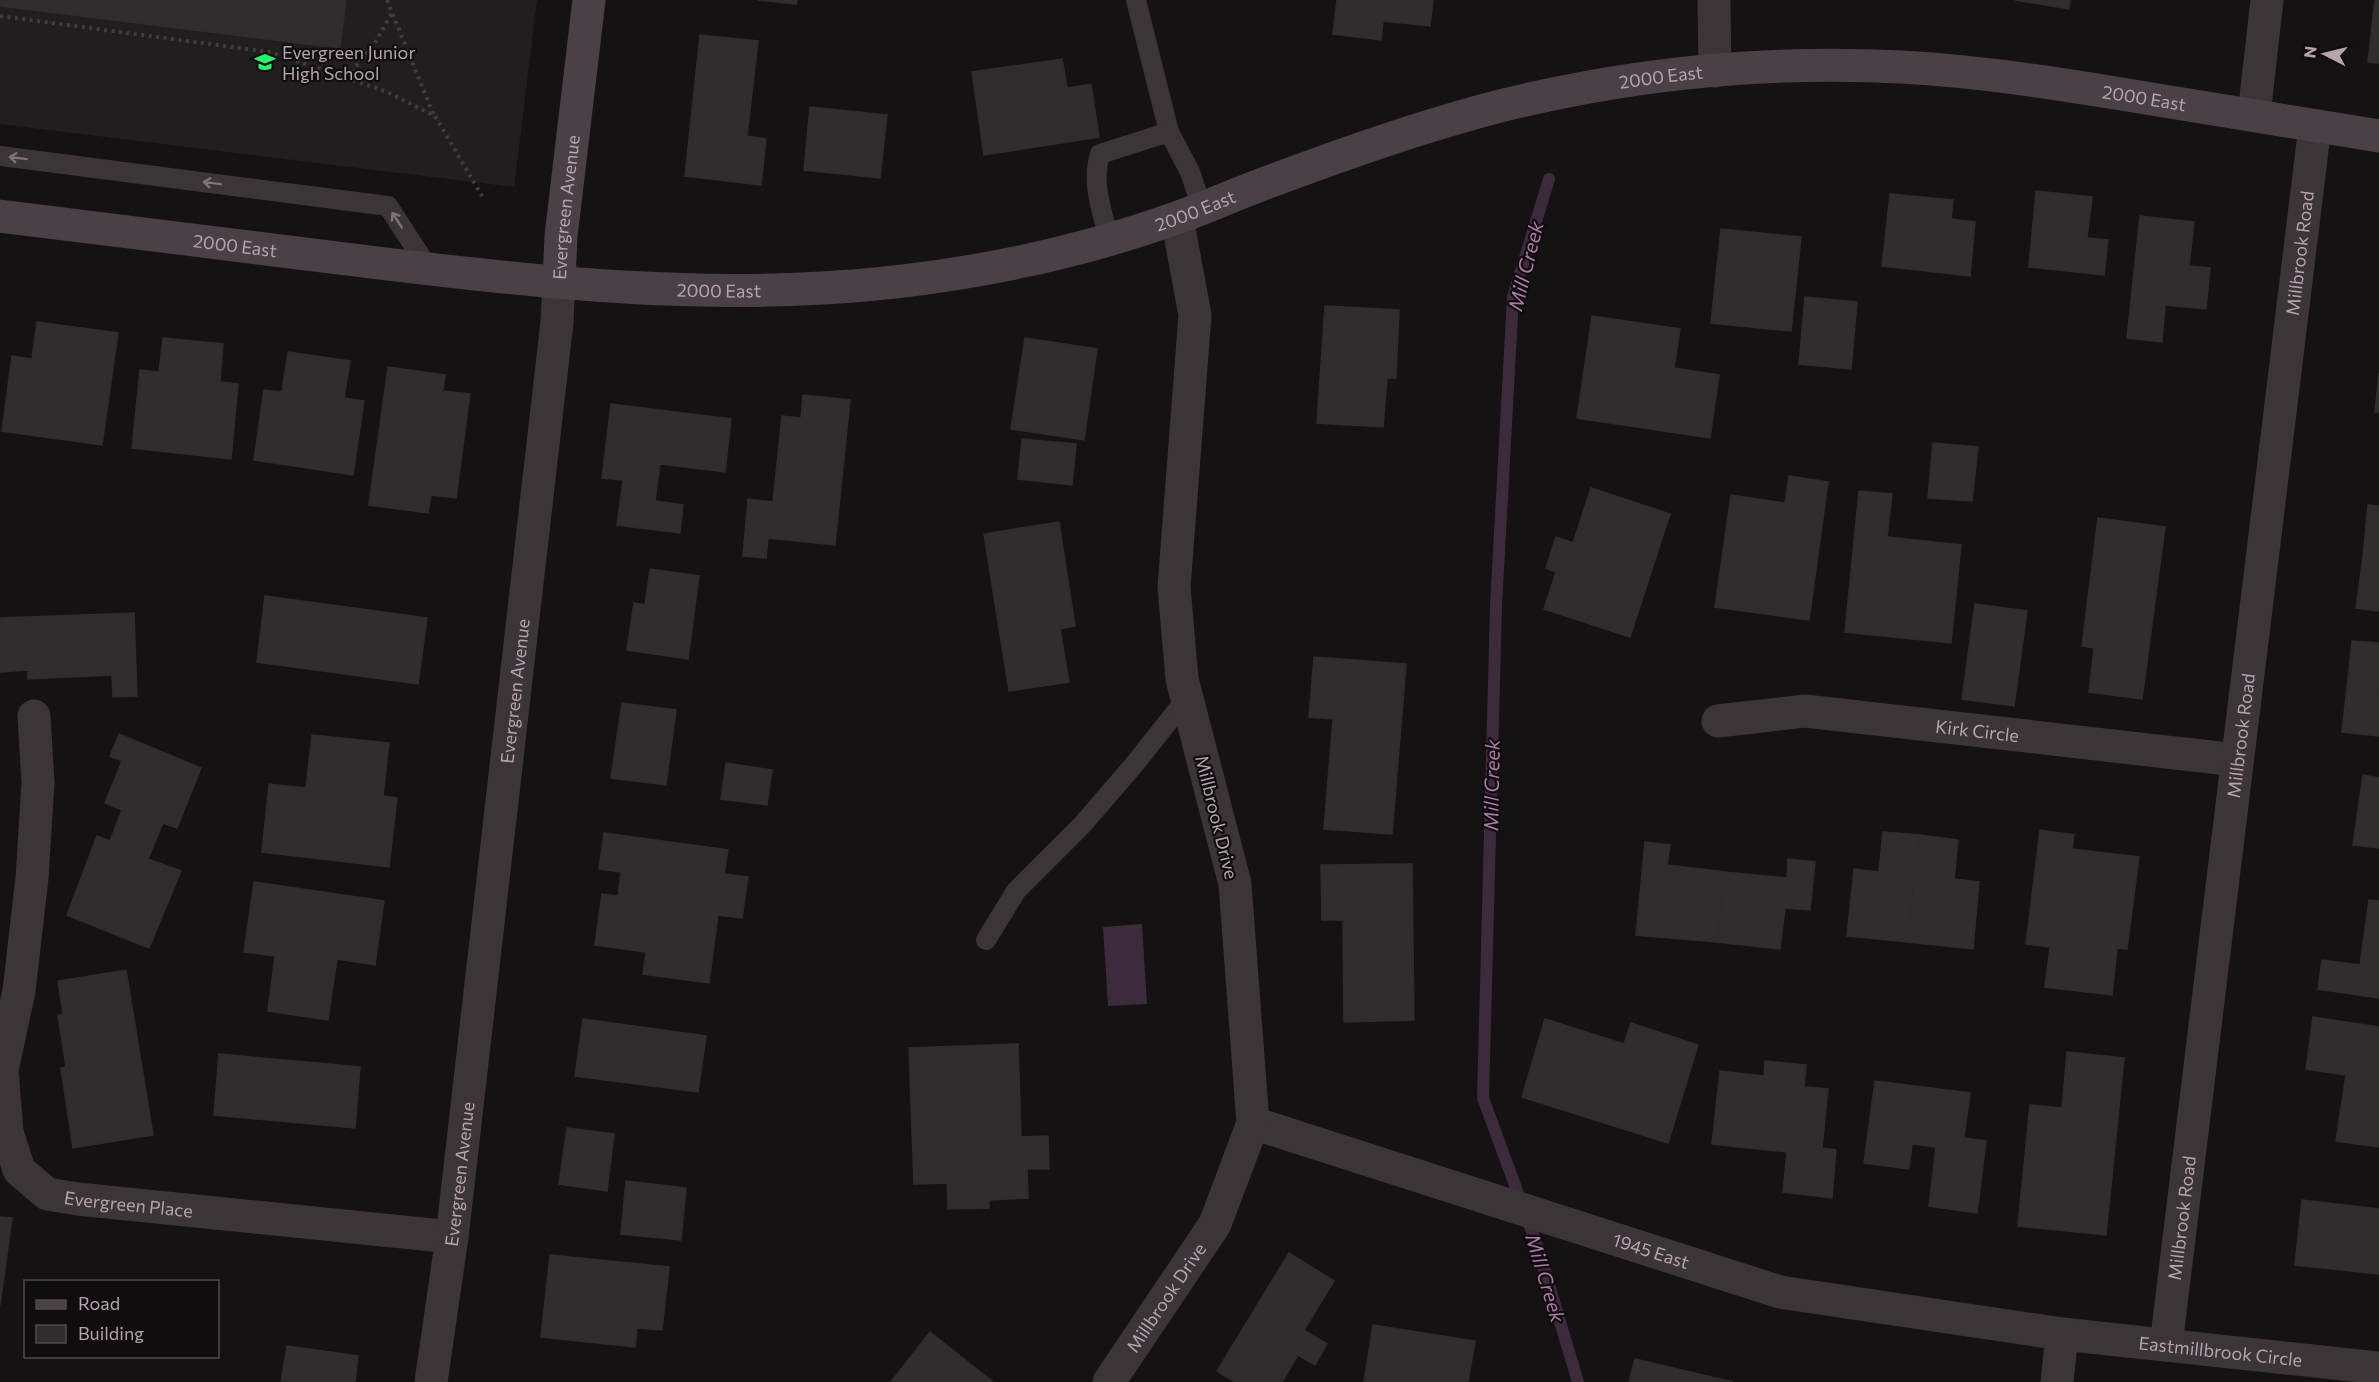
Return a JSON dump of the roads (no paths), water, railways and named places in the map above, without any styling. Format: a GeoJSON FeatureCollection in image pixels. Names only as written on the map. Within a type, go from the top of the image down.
{"type":"FeatureCollection","features":[{"type":"Feature","properties":{"kind":"street","name":"Evergreen Avenue"},"geometry":{"type":"LineString","coordinates":[[431,1382],[452,1238],[557,322],[561,236],[589,0]]}},
{"type":"Feature","properties":{"kind":"street"},"geometry":{"type":"LineString","coordinates":[[1714,0],[1715,71]]}},
{"type":"Feature","properties":{"kind":"street"},"geometry":{"type":"LineString","coordinates":[[2254,115],[2268,0]]}},
{"type":"Feature","properties":{"kind":"street","name":"2000 East"},"geometry":{"type":"LineString","coordinates":[[0,216],[429,269],[630,289],[767,291],[836,287],[957,273],[1016,262],[1109,239],[1190,213],[1342,155],[1501,106],[1628,81],[1715,71],[1793,66],[1932,69],[2052,83],[2379,136]]}},
{"type":"Feature","properties":{"kind":"street","name":"Millbrook Road"},"geometry":{"type":"LineString","coordinates":[[2166,1345],[2314,126]]}},
{"type":"Feature","properties":{"kind":"street","name":"Millbrook Drive"},"geometry":{"type":"LineString","coordinates":[[1109,1382],[1215,1224],[1253,1123],[1235,884],[1182,679],[1174,587],[1195,315],[1190,213]]}},
{"type":"Feature","properties":{"kind":"street","name":"Kirk Circle"},"geometry":{"type":"LineString","coordinates":[[1718,721],[1805,711],[2237,760]]}},
{"type":"Feature","properties":{"kind":"street","name":"Evergreen Place"},"geometry":{"type":"LineString","coordinates":[[34,716],[38,783],[32,878],[19,991],[2,1070],[8,1132],[19,1170],[47,1194],[78,1199],[452,1238]]}},
{"type":"Feature","properties":{"kind":"street","name":"1945 East"},"geometry":{"type":"LineString","coordinates":[[1253,1123],[1780,1292],[2062,1334]]}},
{"type":"Feature","properties":{"kind":"street"},"geometry":{"type":"LineString","coordinates":[[2056,1382],[2062,1334]]}},
{"type":"Feature","properties":{"kind":"street","name":"Eastmillbrook Circle"},"geometry":{"type":"LineString","coordinates":[[2062,1334],[2379,1368]]}},
{"type":"Feature","properties":{"kind":"lane"},"geometry":{"type":"LineString","coordinates":[[1136,0],[1169,132],[1190,172],[1190,213]]}},
{"type":"Feature","properties":{"kind":"lane"},"geometry":{"type":"LineString","coordinates":[[1109,239],[1098,198],[1095,176],[1100,154],[1169,132]]}},
{"type":"Feature","properties":{"kind":"lane"},"geometry":{"type":"LineString","coordinates":[[0,156],[388,206],[429,269]]}},
{"type":"Feature","properties":{"kind":"lane"},"geometry":{"type":"LineString","coordinates":[[986,940],[1016,891],[1082,825],[1187,698]]}},
{"type":"Feature","properties":{"kind":"waterway","name":"Mill Creek"},"geometry":{"type":"LineString","coordinates":[[1549,179],[1513,297],[1496,606],[1483,1098],[1538,1248],[1578,1382]]}},
{"type":"Feature","properties":{"kind":"place","name":"Evergreen Junior High School"},"geometry":{"type":"Point","coordinates":[265,62]}}]}
